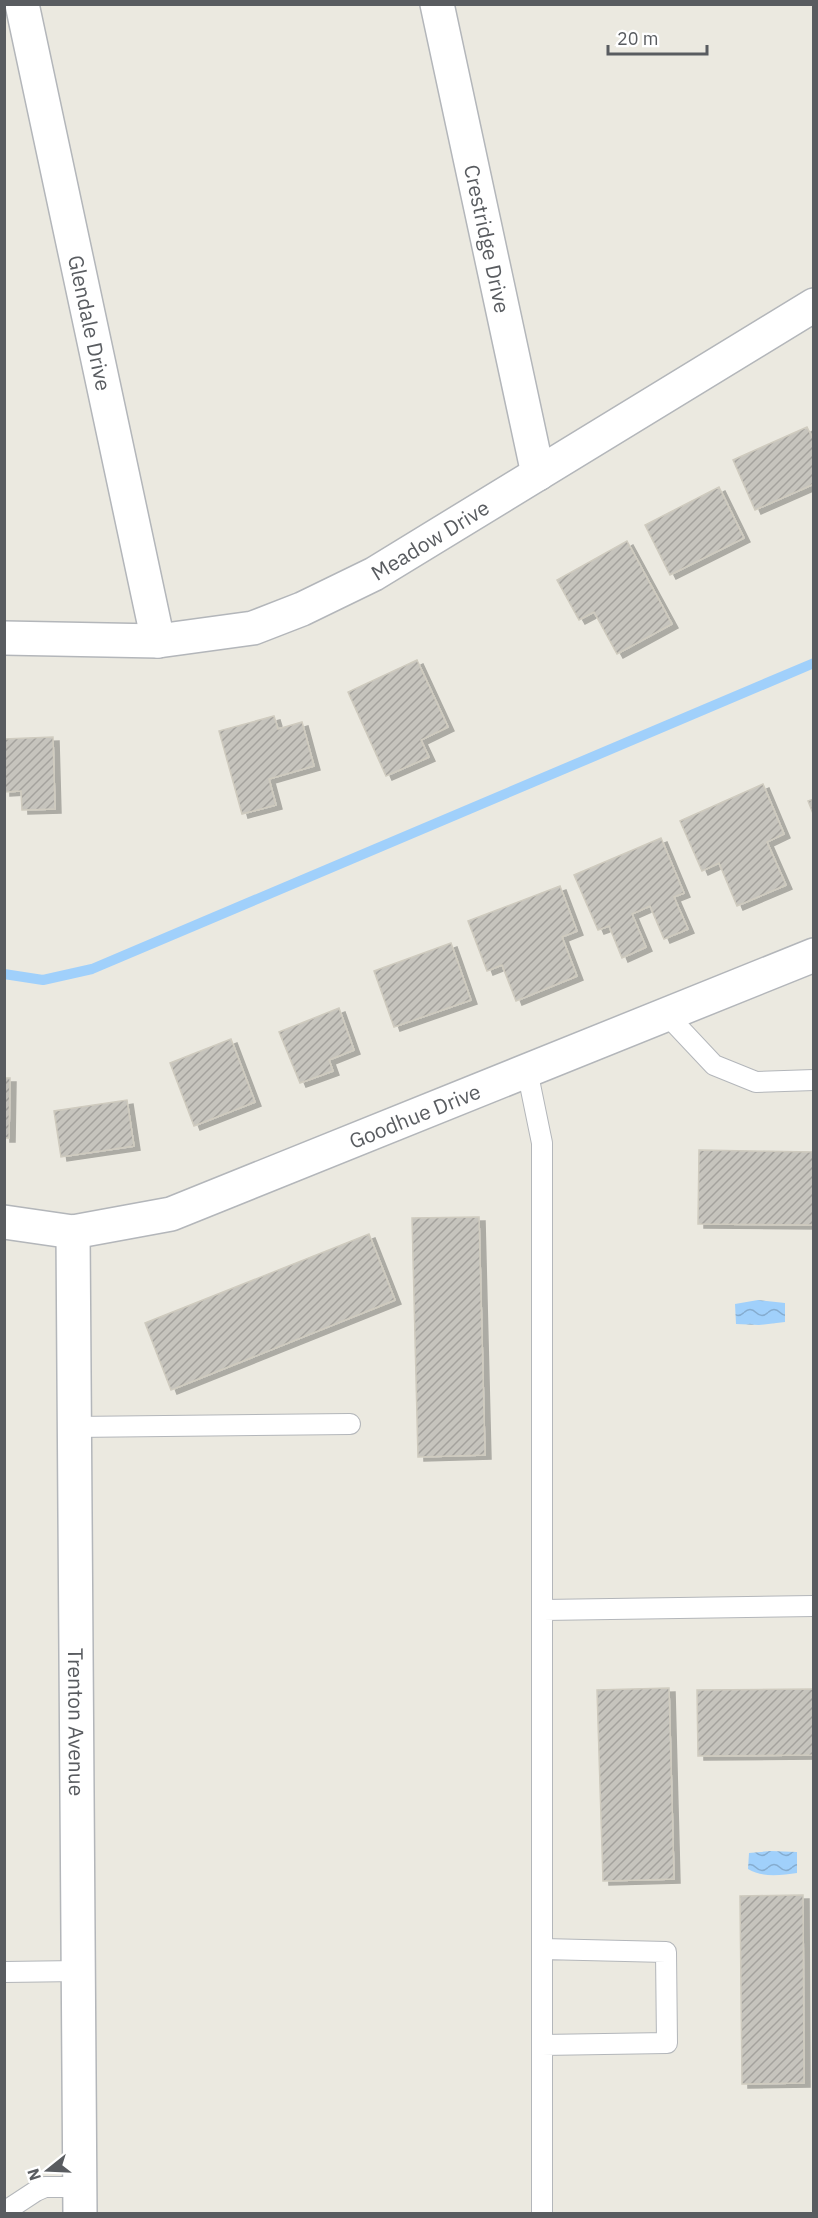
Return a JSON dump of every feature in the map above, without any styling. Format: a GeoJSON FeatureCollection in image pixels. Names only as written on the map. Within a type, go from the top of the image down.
{"type":"FeatureCollection","features":[{"type":"Feature","properties":{"kind":"street","name":"Glendale Drive"},"geometry":{"type":"LineString","coordinates":[[22,4],[158,641]]}},
{"type":"Feature","properties":{"kind":"street","name":"Crestridge Drive"},"geometry":{"type":"LineString","coordinates":[[437,4],[538,474]]}},
{"type":"Feature","properties":{"kind":"street","name":"Meadow Drive"},"geometry":{"type":"LineString","coordinates":[[4,638],[158,641],[253,628],[302,609],[374,574],[813,305]]}},
{"type":"Feature","properties":{"kind":"street","name":"Goodhue Drive"},"geometry":{"type":"LineString","coordinates":[[4,1222],[73,1232],[171,1214],[813,955]]}},
{"type":"Feature","properties":{"kind":"street","name":"Trenton Avenue"},"geometry":{"type":"LineString","coordinates":[[73,1232],[80,2200]]}},
{"type":"Feature","properties":{"kind":"lane"},"geometry":{"type":"LineString","coordinates":[[666,1014],[714,1065],[756,1082],[813,1080]]}},
{"type":"Feature","properties":{"kind":"lane"},"geometry":{"type":"LineString","coordinates":[[527,1070],[542,1143],[542,2214]]}},
{"type":"Feature","properties":{"kind":"lane"},"geometry":{"type":"LineString","coordinates":[[74,1427],[350,1424]]}},
{"type":"Feature","properties":{"kind":"lane"},"geometry":{"type":"LineString","coordinates":[[543,1610],[813,1606]]}},
{"type":"Feature","properties":{"kind":"lane"},"geometry":{"type":"LineString","coordinates":[[542,2045],[666,2043],[666,1952],[543,1949]]}},
{"type":"Feature","properties":{"kind":"lane"},"geometry":{"type":"LineString","coordinates":[[4,1972],[79,1971]]}},
{"type":"Feature","properties":{"kind":"lane"},"geometry":{"type":"LineString","coordinates":[[4,2212],[45,2187],[80,2200]]}},
{"type":"Feature","properties":{"kind":"water"},"geometry":{"type":"Polygon","coordinates":[[[758,1300],[785,1303],[785,1322],[759,1325],[736,1324],[735,1304],[758,1300]]]}},
{"type":"Feature","properties":{"kind":"water"},"geometry":{"type":"Polygon","coordinates":[[[797,1852],[797,1873],[766,1875],[748,1869],[749,1853],[797,1852]]]}},
{"type":"Feature","properties":{"kind":"building"},"geometry":{"type":"Polygon","coordinates":[[[807,427],[814,441],[814,484],[755,510],[733,460],[807,427]]]}},
{"type":"Feature","properties":{"kind":"building"},"geometry":{"type":"Polygon","coordinates":[[[719,487],[744,538],[670,575],[645,525],[719,487]]]}},
{"type":"Feature","properties":{"kind":"building"},"geometry":{"type":"Polygon","coordinates":[[[627,541],[672,624],[617,654],[594,612],[579,620],[557,580],[627,541]]]}},
{"type":"Feature","properties":{"kind":"building"},"geometry":{"type":"Polygon","coordinates":[[[417,660],[448,727],[421,740],[429,757],[386,776],[348,692],[417,660]]]}},
{"type":"Feature","properties":{"kind":"building"},"geometry":{"type":"Polygon","coordinates":[[[274,716],[278,729],[302,722],[314,766],[269,779],[276,805],[242,814],[219,731],[274,716]]]}},
{"type":"Feature","properties":{"kind":"building"},"geometry":{"type":"Polygon","coordinates":[[[53,737],[55,809],[22,810],[21,791],[4,792],[4,739],[53,737]]]}},
{"type":"Feature","properties":{"kind":"building"},"geometry":{"type":"Polygon","coordinates":[[[763,784],[784,834],[767,842],[786,885],[737,906],[719,863],[702,871],[680,821],[763,784]]]}},
{"type":"Feature","properties":{"kind":"building"},"geometry":{"type":"Polygon","coordinates":[[[814,799],[814,816],[808,801],[814,799]]]}},
{"type":"Feature","properties":{"kind":"building"},"geometry":{"type":"Polygon","coordinates":[[[661,838],[684,893],[674,897],[688,929],[664,939],[650,906],[632,914],[646,947],[622,958],[609,926],[598,930],[574,875],[661,838]]]}},
{"type":"Feature","properties":{"kind":"building"},"geometry":{"type":"Polygon","coordinates":[[[560,886],[577,931],[562,937],[577,976],[516,1001],[502,965],[487,971],[468,921],[560,886]]]}},
{"type":"Feature","properties":{"kind":"building"},"geometry":{"type":"Polygon","coordinates":[[[451,943],[471,1000],[394,1027],[374,971],[451,943]]]}},
{"type":"Feature","properties":{"kind":"building"},"geometry":{"type":"Polygon","coordinates":[[[339,1008],[354,1050],[329,1060],[333,1071],[300,1083],[279,1032],[339,1008]]]}},
{"type":"Feature","properties":{"kind":"building"},"geometry":{"type":"Polygon","coordinates":[[[231,1039],[255,1102],[194,1126],[170,1063],[231,1039]]]}},
{"type":"Feature","properties":{"kind":"building"},"geometry":{"type":"Polygon","coordinates":[[[4,1078],[10,1078],[9,1138],[4,1138],[4,1078]]]}},
{"type":"Feature","properties":{"kind":"building"},"geometry":{"type":"Polygon","coordinates":[[[127,1100],[134,1146],[61,1157],[54,1111],[127,1100]]]}},
{"type":"Feature","properties":{"kind":"building"},"geometry":{"type":"Polygon","coordinates":[[[699,1150],[814,1152],[814,1225],[698,1224],[699,1150]]]}},
{"type":"Feature","properties":{"kind":"building"},"geometry":{"type":"Polygon","coordinates":[[[479,1217],[485,1455],[418,1457],[412,1218],[479,1217]]]}},
{"type":"Feature","properties":{"kind":"building"},"geometry":{"type":"Polygon","coordinates":[[[369,1234],[395,1300],[171,1390],[145,1323],[369,1234]]]}},
{"type":"Feature","properties":{"kind":"building"},"geometry":{"type":"Polygon","coordinates":[[[669,1688],[674,1879],[603,1881],[597,1690],[669,1688]]]}},
{"type":"Feature","properties":{"kind":"building"},"geometry":{"type":"Polygon","coordinates":[[[814,1689],[814,1755],[698,1756],[697,1690],[814,1689]]]}},
{"type":"Feature","properties":{"kind":"building"},"geometry":{"type":"Polygon","coordinates":[[[803,1895],[804,2083],[742,2084],[740,1896],[803,1895]]]}},
{"type":"Feature","properties":{"kind":"waterway"},"geometry":{"type":"LineString","coordinates":[[4,974],[43,980],[92,969],[814,663]]}}]}
